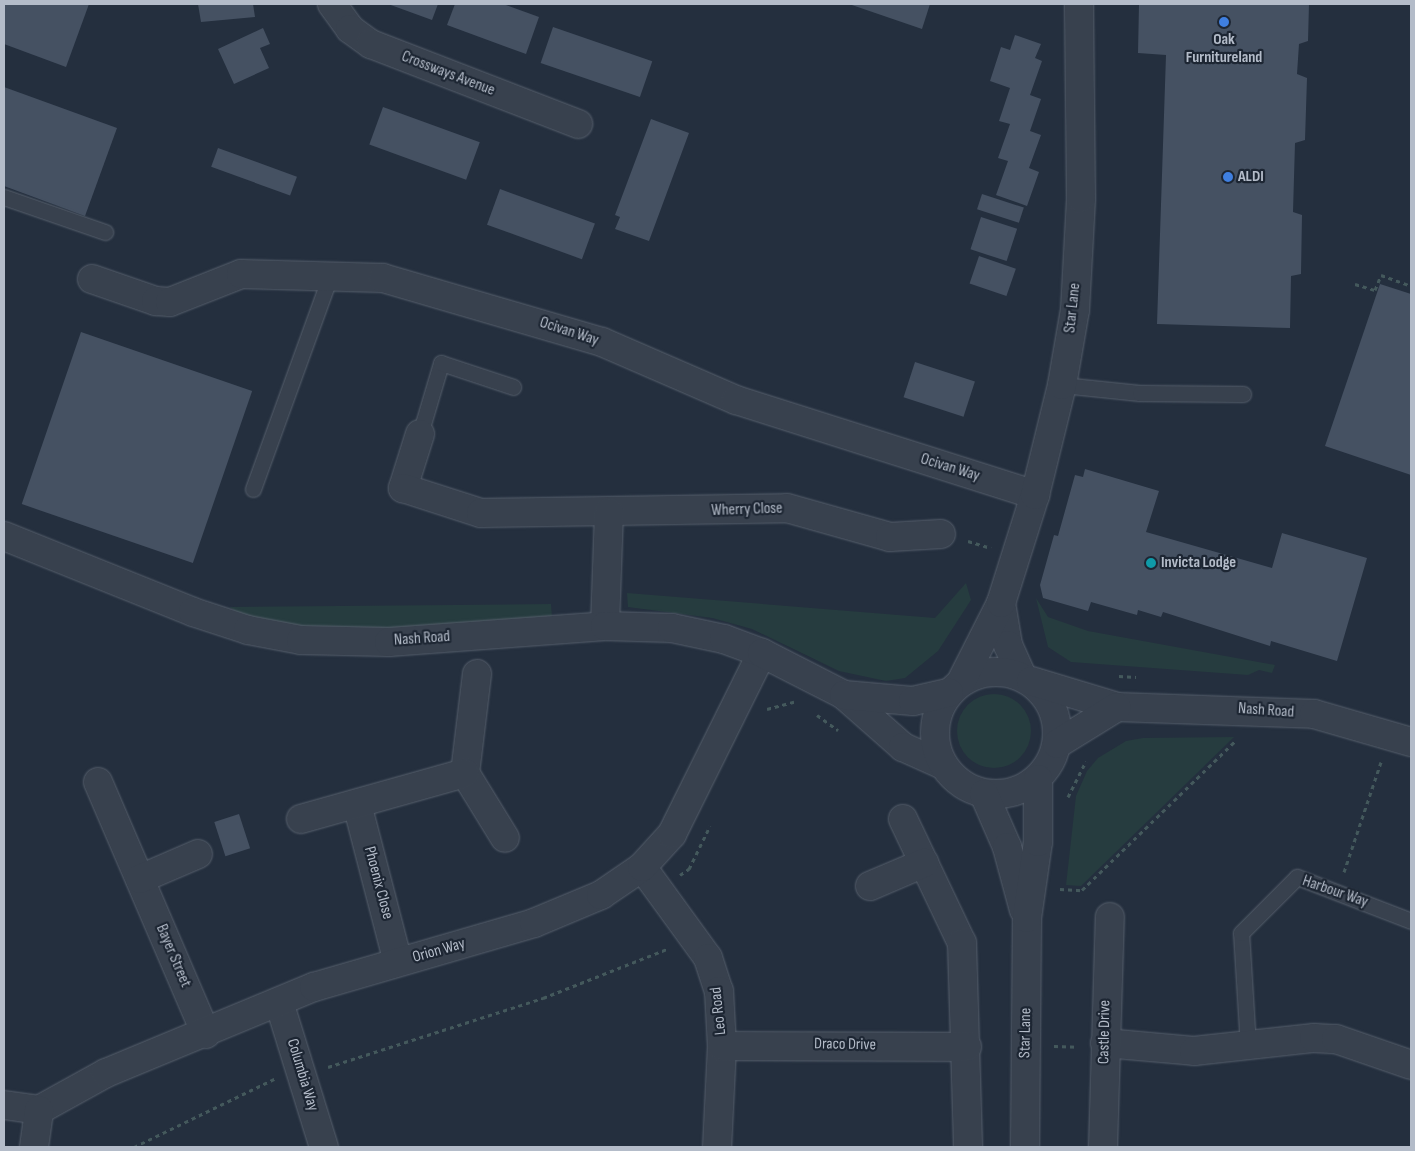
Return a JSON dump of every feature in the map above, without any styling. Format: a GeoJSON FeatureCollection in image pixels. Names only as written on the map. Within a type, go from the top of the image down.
{"type":"FeatureCollection","features":[{"type":"Feature","properties":{"kind":"street","name":"Crossways Avenue"},"geometry":{"type":"LineString","coordinates":[[332,4],[350,29],[371,44],[578,124]]}},
{"type":"Feature","properties":{"kind":"street","name":"Star Lane"},"geometry":{"type":"LineString","coordinates":[[955,687],[1001,603],[1035,495],[1062,385],[1075,310],[1080,207],[1079,4]]}},
{"type":"Feature","properties":{"kind":"street","name":"Ocivan Way"},"geometry":{"type":"LineString","coordinates":[[92,279],[156,301],[170,302],[241,274],[331,273],[392,280],[602,342],[736,400],[1035,495]]}},
{"type":"Feature","properties":{"kind":"street","name":"Wherry Close"},"geometry":{"type":"LineString","coordinates":[[420,434],[403,488],[481,513],[787,508],[890,536],[941,534]]}},
{"type":"Feature","properties":{"kind":"street"},"geometry":{"type":"LineString","coordinates":[[605,626],[609,512]]}},
{"type":"Feature","properties":{"kind":"street","name":"Nash Road"},"geometry":{"type":"LineString","coordinates":[[4,536],[193,612],[248,630],[301,640],[389,642],[605,626],[672,628],[762,653],[844,695],[903,747],[943,765]]}},
{"type":"Feature","properties":{"kind":"street","name":"Star Lane"},"geometry":{"type":"LineString","coordinates":[[1001,603],[1008,645],[1026,679]]}},
{"type":"Feature","properties":{"kind":"street","name":"Orion Way"},"geometry":{"type":"LineString","coordinates":[[39,1110],[106,1073],[206,1034],[314,986],[534,923],[601,895],[642,867],[676,827],[762,653]]}},
{"type":"Feature","properties":{"kind":"street"},"geometry":{"type":"LineString","coordinates":[[1057,744],[1053,709],[1026,679],[1001,671],[955,687],[934,728],[943,765],[961,783],[984,794],[1003,794],[1038,779],[1057,744],[1117,707]]}},
{"type":"Feature","properties":{"kind":"street"},"geometry":{"type":"LineString","coordinates":[[478,674],[465,773],[505,838]]}},
{"type":"Feature","properties":{"kind":"street","name":"Nash Road"},"geometry":{"type":"LineString","coordinates":[[1026,679],[1117,707],[1314,714],[1411,742]]}},
{"type":"Feature","properties":{"kind":"street","name":"Nash Road"},"geometry":{"type":"LineString","coordinates":[[844,695],[913,701],[955,687]]}},
{"type":"Feature","properties":{"kind":"street"},"geometry":{"type":"LineString","coordinates":[[302,819],[465,773]]}},
{"type":"Feature","properties":{"kind":"street","name":"Star Lane"},"geometry":{"type":"LineString","coordinates":[[1025,1147],[1027,918],[1038,842],[1038,779]]}},
{"type":"Feature","properties":{"kind":"street","name":"Bayer Street"},"geometry":{"type":"LineString","coordinates":[[98,782],[206,1034]]}},
{"type":"Feature","properties":{"kind":"street","name":"Star Lane"},"geometry":{"type":"LineString","coordinates":[[984,794],[1007,847],[1027,918]]}},
{"type":"Feature","properties":{"kind":"street","name":"Phoenix Close"},"geometry":{"type":"LineString","coordinates":[[357,804],[398,962]]}},
{"type":"Feature","properties":{"kind":"street"},"geometry":{"type":"LineString","coordinates":[[903,819],[962,943],[967,1048],[968,1147]]}},
{"type":"Feature","properties":{"kind":"street"},"geometry":{"type":"LineString","coordinates":[[140,878],[198,854]]}},
{"type":"Feature","properties":{"kind":"street"},"geometry":{"type":"LineString","coordinates":[[870,886],[924,864]]}},
{"type":"Feature","properties":{"kind":"street","name":"Leo Road"},"geometry":{"type":"LineString","coordinates":[[642,867],[708,958],[720,991],[722,1046],[717,1147]]}},
{"type":"Feature","properties":{"kind":"street","name":"Castle Drive"},"geometry":{"type":"LineString","coordinates":[[1103,1147],[1110,917]]}},
{"type":"Feature","properties":{"kind":"street","name":"Columbia Way"},"geometry":{"type":"LineString","coordinates":[[279,1002],[324,1147]]}},
{"type":"Feature","properties":{"kind":"street"},"geometry":{"type":"LineString","coordinates":[[1105,1043],[1167,1051],[1248,1046],[1295,1039],[1336,1039],[1411,1065]]}},
{"type":"Feature","properties":{"kind":"street","name":"Draco Drive"},"geometry":{"type":"LineString","coordinates":[[722,1046],[967,1048]]}},
{"type":"Feature","properties":{"kind":"street"},"geometry":{"type":"LineString","coordinates":[[4,1105],[39,1110],[34,1147]]}},
{"type":"Feature","properties":{"kind":"lane"},"geometry":{"type":"LineString","coordinates":[[4,197],[105,232]]}},
{"type":"Feature","properties":{"kind":"lane"},"geometry":{"type":"LineString","coordinates":[[253,489],[331,273]]}},
{"type":"Feature","properties":{"kind":"lane"},"geometry":{"type":"LineString","coordinates":[[420,434],[441,362],[513,387]]}},
{"type":"Feature","properties":{"kind":"lane"},"geometry":{"type":"LineString","coordinates":[[1062,385],[1140,393],[1242,394]]}},
{"type":"Feature","properties":{"kind":"lane","name":"Harbour Way"},"geometry":{"type":"LineString","coordinates":[[1248,1046],[1241,933],[1297,878],[1338,890],[1411,921]]}},
{"type":"Feature","properties":{"kind":"path"},"geometry":{"type":"LineString","coordinates":[[1354,284],[1374,290],[1381,275],[1411,286]]}},
{"type":"Feature","properties":{"kind":"path"},"geometry":{"type":"LineString","coordinates":[[1110,676],[1140,677]]}},
{"type":"Feature","properties":{"kind":"path"},"geometry":{"type":"LineString","coordinates":[[763,712],[785,702],[801,706]]}},
{"type":"Feature","properties":{"kind":"path"},"geometry":{"type":"LineString","coordinates":[[808,708],[847,737]]}},
{"type":"Feature","properties":{"kind":"path"},"geometry":{"type":"LineString","coordinates":[[1060,889],[1082,890],[1240,736]]}},
{"type":"Feature","properties":{"kind":"path"},"geometry":{"type":"LineString","coordinates":[[1338,890],[1384,754]]}},
{"type":"Feature","properties":{"kind":"path"},"geometry":{"type":"LineString","coordinates":[[1067,800],[1089,756]]}},
{"type":"Feature","properties":{"kind":"path"},"geometry":{"type":"LineString","coordinates":[[658,888],[689,870],[715,817]]}},
{"type":"Feature","properties":{"kind":"path"},"geometry":{"type":"LineString","coordinates":[[1059,898],[1060,880]]}},
{"type":"Feature","properties":{"kind":"path"},"geometry":{"type":"LineString","coordinates":[[134,1147],[264,1080],[302,1076],[543,998],[695,938]]}},
{"type":"Feature","properties":{"kind":"path"},"geometry":{"type":"LineString","coordinates":[[1049,1055],[1050,1037]]}},
{"type":"Feature","properties":{"kind":"green space"},"geometry":{"type":"Polygon","coordinates":[[[966,583],[971,600],[938,651],[905,678],[886,681],[839,671],[752,629],[712,618],[628,607],[627,593],[935,618],[966,583]]]}},
{"type":"Feature","properties":{"kind":"green space"},"geometry":{"type":"Polygon","coordinates":[[[1036,598],[1048,617],[1088,631],[1275,665],[1272,673],[1259,670],[1248,675],[1071,662],[1048,647],[1036,598]]]}},
{"type":"Feature","properties":{"kind":"green space"},"geometry":{"type":"Polygon","coordinates":[[[551,604],[552,618],[509,626],[339,631],[291,628],[239,615],[230,607],[551,604]]]}},
{"type":"Feature","properties":{"kind":"green space"},"geometry":{"type":"Polygon","coordinates":[[[987,694],[1001,694],[1015,700],[1025,710],[1031,724],[1029,745],[1015,762],[1001,768],[987,768],[973,762],[963,752],[957,738],[957,724],[963,710],[973,700],[987,694]]]}},
{"type":"Feature","properties":{"kind":"green space"},"geometry":{"type":"Polygon","coordinates":[[[1234,737],[1081,886],[1066,885],[1076,796],[1087,771],[1098,758],[1126,741],[1143,738],[1234,737]]]}},
{"type":"Feature","properties":{"kind":"building"},"geometry":{"type":"Polygon","coordinates":[[[4,4],[89,4],[66,67],[4,44],[4,4]]]}},
{"type":"Feature","properties":{"kind":"building"},"geometry":{"type":"Polygon","coordinates":[[[198,4],[253,4],[255,17],[201,22],[198,4]]]}},
{"type":"Feature","properties":{"kind":"building"},"geometry":{"type":"Polygon","coordinates":[[[388,4],[438,4],[432,20],[388,4]]]}},
{"type":"Feature","properties":{"kind":"building"},"geometry":{"type":"Polygon","coordinates":[[[455,4],[503,4],[539,17],[526,54],[447,25],[455,4]]]}},
{"type":"Feature","properties":{"kind":"building"},"geometry":{"type":"Polygon","coordinates":[[[849,4],[930,4],[922,29],[849,4]]]}},
{"type":"Feature","properties":{"kind":"building","name":"ALDI"},"geometry":{"type":"Polygon","coordinates":[[[1139,4],[1309,4],[1308,41],[1299,44],[1297,74],[1307,78],[1305,140],[1295,143],[1293,212],[1302,215],[1301,274],[1291,276],[1290,328],[1157,324],[1166,55],[1138,53],[1139,4]]]}},
{"type":"Feature","properties":{"kind":"building"},"geometry":{"type":"Polygon","coordinates":[[[553,27],[652,61],[640,97],[541,63],[553,27]]]}},
{"type":"Feature","properties":{"kind":"building"},"geometry":{"type":"Polygon","coordinates":[[[263,28],[270,44],[260,48],[269,68],[234,84],[218,49],[263,28]]]}},
{"type":"Feature","properties":{"kind":"building"},"geometry":{"type":"Polygon","coordinates":[[[1015,35],[1041,44],[1035,58],[1042,61],[1030,95],[1041,99],[1030,131],[1041,135],[1029,168],[1039,172],[1027,206],[996,195],[1008,161],[998,158],[1010,124],[999,121],[1010,88],[990,81],[1001,47],[1010,50],[1015,35]]]}},
{"type":"Feature","properties":{"kind":"building"},"geometry":{"type":"Polygon","coordinates":[[[4,87],[117,128],[85,216],[4,186],[4,87]]]}},
{"type":"Feature","properties":{"kind":"building"},"geometry":{"type":"Polygon","coordinates":[[[383,107],[480,142],[466,180],[369,145],[383,107]]]}},
{"type":"Feature","properties":{"kind":"building"},"geometry":{"type":"Polygon","coordinates":[[[651,119],[689,133],[649,241],[615,229],[620,217],[615,215],[651,119]]]}},
{"type":"Feature","properties":{"kind":"building"},"geometry":{"type":"Polygon","coordinates":[[[218,148],[297,177],[290,196],[211,167],[218,148]]]}},
{"type":"Feature","properties":{"kind":"building"},"geometry":{"type":"Polygon","coordinates":[[[500,189],[595,224],[582,259],[487,225],[500,189]]]}},
{"type":"Feature","properties":{"kind":"building"},"geometry":{"type":"Polygon","coordinates":[[[982,194],[1024,208],[1019,223],[977,209],[982,194]]]}},
{"type":"Feature","properties":{"kind":"building"},"geometry":{"type":"Polygon","coordinates":[[[981,217],[1017,229],[1007,261],[970,249],[981,217]]]}},
{"type":"Feature","properties":{"kind":"building"},"geometry":{"type":"Polygon","coordinates":[[[979,256],[1016,269],[1006,296],[970,283],[979,256]]]}},
{"type":"Feature","properties":{"kind":"building"},"geometry":{"type":"Polygon","coordinates":[[[1380,284],[1411,294],[1411,475],[1325,446],[1380,284]]]}},
{"type":"Feature","properties":{"kind":"building"},"geometry":{"type":"Polygon","coordinates":[[[81,332],[252,391],[193,563],[22,504],[81,332]]]}},
{"type":"Feature","properties":{"kind":"building"},"geometry":{"type":"Polygon","coordinates":[[[915,362],[975,381],[963,417],[904,397],[915,362]]]}},
{"type":"Feature","properties":{"kind":"building","name":"Invicta Lodge"},"geometry":{"type":"Polygon","coordinates":[[[1085,469],[1159,491],[1146,532],[1272,568],[1282,533],[1367,558],[1337,661],[1271,641],[1270,646],[1163,612],[1161,617],[1138,610],[1137,615],[1091,602],[1088,611],[1043,598],[1040,585],[1054,535],[1058,536],[1075,475],[1083,477],[1085,469]]]}},
{"type":"Feature","properties":{"kind":"building"},"geometry":{"type":"Polygon","coordinates":[[[239,814],[250,848],[225,856],[214,822],[239,814]]]}},
{"type":"Feature","properties":{"kind":"place","name":"Oak Furnitureland"},"geometry":{"type":"Point","coordinates":[1224,22]}},
{"type":"Feature","properties":{"kind":"place","name":"ALDI"},"geometry":{"type":"Point","coordinates":[1228,177]}},
{"type":"Feature","properties":{"kind":"place","name":"Invicta Lodge"},"geometry":{"type":"Point","coordinates":[1151,563]}}]}
